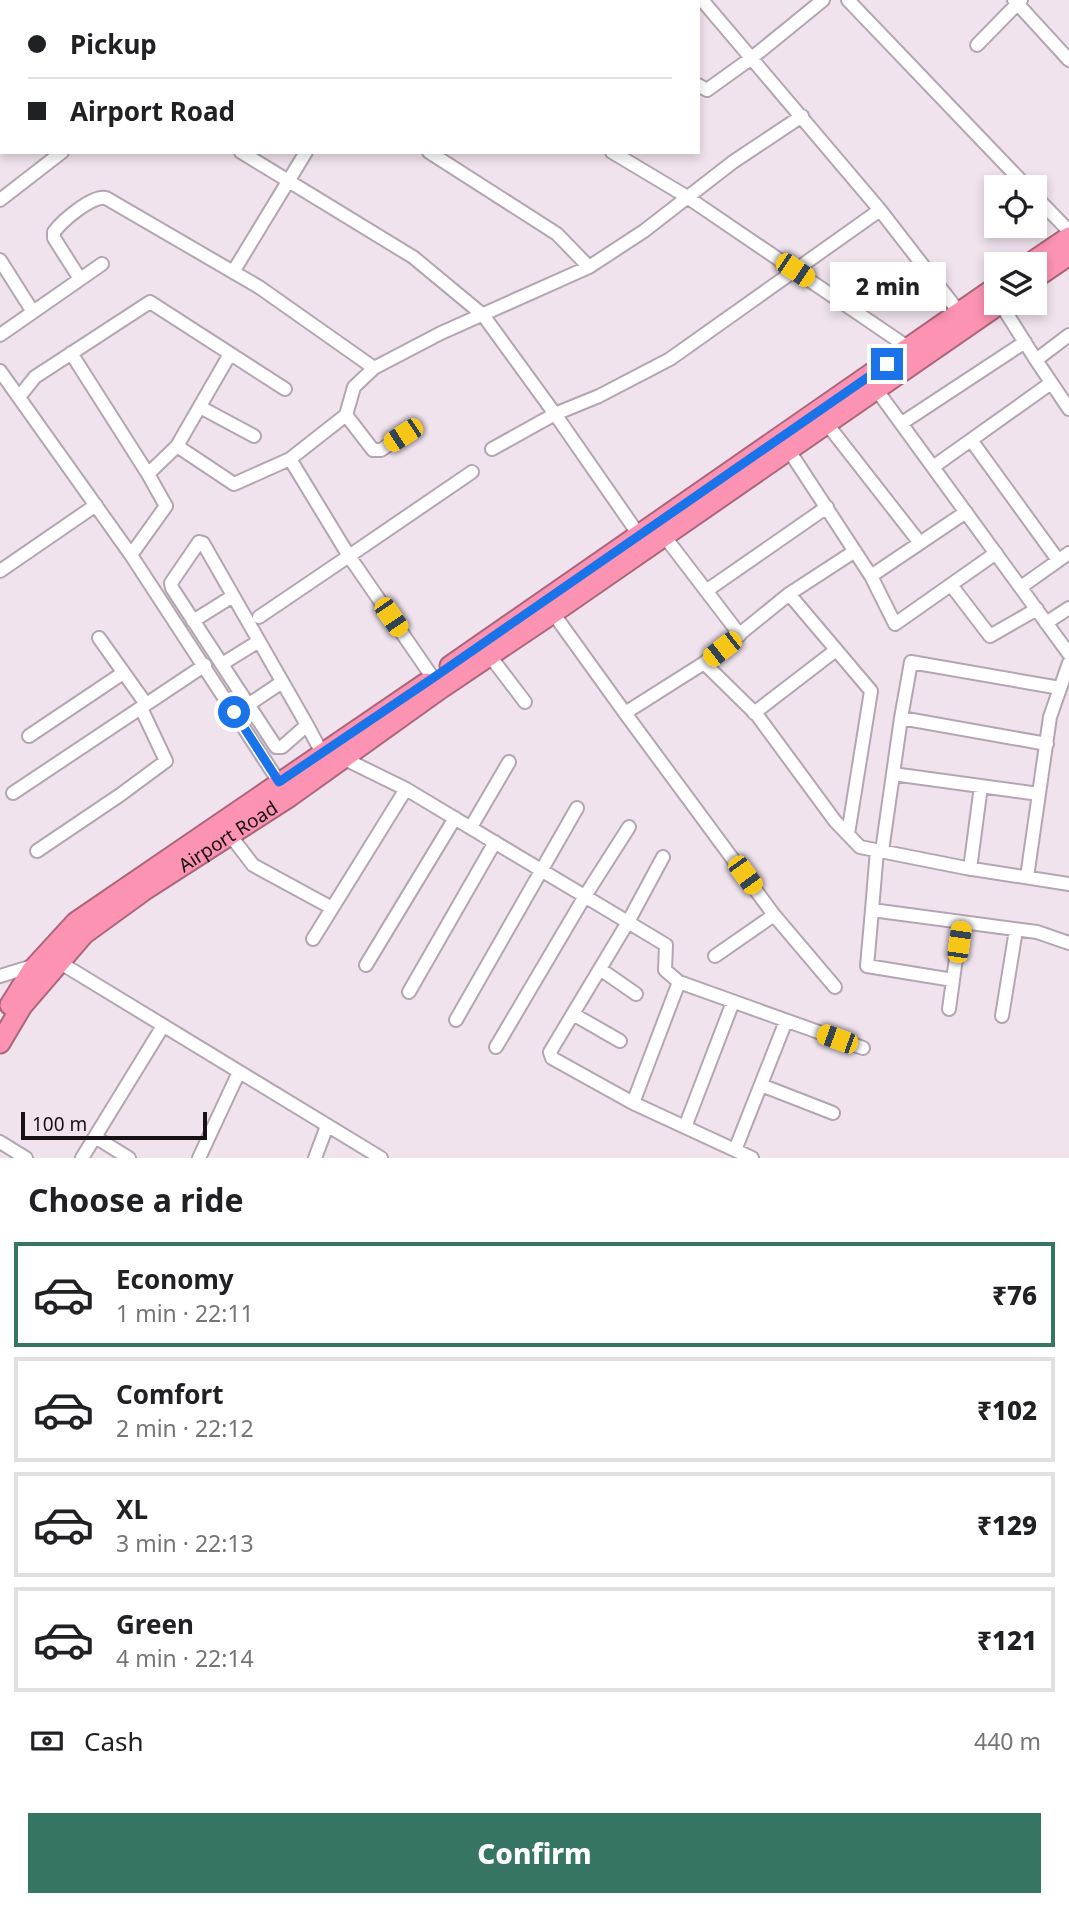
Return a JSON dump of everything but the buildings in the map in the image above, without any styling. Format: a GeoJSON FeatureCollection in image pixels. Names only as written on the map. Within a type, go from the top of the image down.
{"type":"FeatureCollection","features":[{"type":"Feature","properties":{"kind":"highway"},"geometry":{"type":"LineString","coordinates":[[1047,252],[1069,237]]}},
{"type":"Feature","properties":{"kind":"highway"},"geometry":{"type":"LineString","coordinates":[[1047,270],[1069,255]]}},
{"type":"Feature","properties":{"kind":"highway","name":"Airport Road"},"geometry":{"type":"LineString","coordinates":[[0,1043],[22,1006],[84,934],[230,835],[284,790],[322,753],[984,295]]}},
{"type":"Feature","properties":{"kind":"highway","name":"Airport Road"},"geometry":{"type":"LineString","coordinates":[[0,1021],[37,965],[76,922],[284,790],[343,758],[984,315]]}},
{"type":"Feature","properties":{"kind":"street"},"geometry":{"type":"LineString","coordinates":[[702,0],[880,210],[959,313]]}},
{"type":"Feature","properties":{"kind":"street"},"geometry":{"type":"LineString","coordinates":[[700,86],[708,90],[822,0]]}},
{"type":"Feature","properties":{"kind":"street"},"geometry":{"type":"LineString","coordinates":[[848,0],[1016,175]]}},
{"type":"Feature","properties":{"kind":"street"},"geometry":{"type":"LineString","coordinates":[[977,45],[1018,1],[1069,60]]}},
{"type":"Feature","properties":{"kind":"street"},"geometry":{"type":"LineString","coordinates":[[177,446],[234,484],[290,459],[346,415],[354,387],[374,368],[589,267],[645,230],[733,162],[802,116]]}},
{"type":"Feature","properties":{"kind":"street"},"geometry":{"type":"LineString","coordinates":[[0,200],[59,154]]}},
{"type":"Feature","properties":{"kind":"street"},"geometry":{"type":"LineString","coordinates":[[244,154],[413,257],[483,315],[639,535]]}},
{"type":"Feature","properties":{"kind":"street"},"geometry":{"type":"LineString","coordinates":[[233,272],[305,154]]}},
{"type":"Feature","properties":{"kind":"street"},"geometry":{"type":"LineString","coordinates":[[432,154],[557,234],[589,267]]}},
{"type":"Feature","properties":{"kind":"street"},"geometry":{"type":"LineString","coordinates":[[615,154],[687,198],[909,348]]}},
{"type":"Feature","properties":{"kind":"street"},"geometry":{"type":"LineString","coordinates":[[80,279],[53,234],[56,228],[101,197],[233,272],[325,332],[374,368]]}},
{"type":"Feature","properties":{"kind":"street"},"geometry":{"type":"LineString","coordinates":[[1047,208],[1069,231]]}},
{"type":"Feature","properties":{"kind":"street"},"geometry":{"type":"LineString","coordinates":[[492,449],[555,414],[599,397],[670,359],[880,210]]}},
{"type":"Feature","properties":{"kind":"street"},"geometry":{"type":"LineString","coordinates":[[0,260],[33,312]]}},
{"type":"Feature","properties":{"kind":"street"},"geometry":{"type":"LineString","coordinates":[[0,335],[102,264]]}},
{"type":"Feature","properties":{"kind":"street"},"geometry":{"type":"LineString","coordinates":[[19,397],[35,377],[149,302],[285,390]]}},
{"type":"Feature","properties":{"kind":"street"},"geometry":{"type":"LineString","coordinates":[[1008,315],[1069,409]]}},
{"type":"Feature","properties":{"kind":"street"},"geometry":{"type":"LineString","coordinates":[[1036,360],[1069,335]]}},
{"type":"Feature","properties":{"kind":"street"},"geometry":{"type":"LineString","coordinates":[[902,423],[1025,342]]}},
{"type":"Feature","properties":{"kind":"street"},"geometry":{"type":"LineString","coordinates":[[71,353],[166,506],[131,555]]}},
{"type":"Feature","properties":{"kind":"street"},"geometry":{"type":"LineString","coordinates":[[148,474],[177,446],[230,354]]}},
{"type":"Feature","properties":{"kind":"street"},"geometry":{"type":"LineString","coordinates":[[0,370],[131,555],[284,790]]}},
{"type":"Feature","properties":{"kind":"street"},"geometry":{"type":"LineString","coordinates":[[933,467],[1051,383]]}},
{"type":"Feature","properties":{"kind":"street"},"geometry":{"type":"LineString","coordinates":[[876,390],[1069,654]]}},
{"type":"Feature","properties":{"kind":"street"},"geometry":{"type":"LineString","coordinates":[[200,407],[254,436]]}},
{"type":"Feature","properties":{"kind":"street"},"geometry":{"type":"LineString","coordinates":[[346,415],[373,450],[381,450],[403,435]]}},
{"type":"Feature","properties":{"kind":"street"},"geometry":{"type":"LineString","coordinates":[[827,424],[920,543]]}},
{"type":"Feature","properties":{"kind":"street"},"geometry":{"type":"LineString","coordinates":[[971,440],[1064,556],[1021,587]]}},
{"type":"Feature","properties":{"kind":"street"},"geometry":{"type":"LineString","coordinates":[[788,449],[871,576],[895,624],[996,554]]}},
{"type":"Feature","properties":{"kind":"street"},"geometry":{"type":"LineString","coordinates":[[290,459],[349,556],[433,678]]}},
{"type":"Feature","properties":{"kind":"street"},"geometry":{"type":"LineString","coordinates":[[259,617],[472,472]]}},
{"type":"Feature","properties":{"kind":"street"},"geometry":{"type":"LineString","coordinates":[[0,571],[96,505]]}},
{"type":"Feature","properties":{"kind":"street"},"geometry":{"type":"LineString","coordinates":[[706,591],[827,508]]}},
{"type":"Feature","properties":{"kind":"street"},"geometry":{"type":"LineString","coordinates":[[871,576],[966,512]]}},
{"type":"Feature","properties":{"kind":"street"},"geometry":{"type":"LineString","coordinates":[[665,537],[740,635]]}},
{"type":"Feature","properties":{"kind":"street"},"geometry":{"type":"LineString","coordinates":[[307,725],[282,747],[277,748],[171,586],[199,542],[203,543],[307,725],[322,753]]}},
{"type":"Feature","properties":{"kind":"street"},"geometry":{"type":"LineString","coordinates":[[625,713],[704,663],[789,594],[855,551]]}},
{"type":"Feature","properties":{"kind":"street"},"geometry":{"type":"LineString","coordinates":[[951,585],[990,636],[1037,609]]}},
{"type":"Feature","properties":{"kind":"street"},"geometry":{"type":"LineString","coordinates":[[789,594],[871,691],[848,834]]}},
{"type":"Feature","properties":{"kind":"street"},"geometry":{"type":"LineString","coordinates":[[193,621],[233,596]]}},
{"type":"Feature","properties":{"kind":"street"},"geometry":{"type":"LineString","coordinates":[[1046,622],[1069,608]]}},
{"type":"Feature","properties":{"kind":"street"},"geometry":{"type":"LineString","coordinates":[[553,613],[774,915],[835,987]]}},
{"type":"Feature","properties":{"kind":"street"},"geometry":{"type":"LineString","coordinates":[[37,851],[166,761],[143,706],[99,638]]}},
{"type":"Feature","properties":{"kind":"street"},"geometry":{"type":"LineString","coordinates":[[222,664],[259,641]]}},
{"type":"Feature","properties":{"kind":"street"},"geometry":{"type":"LineString","coordinates":[[754,713],[836,650]]}},
{"type":"Feature","properties":{"kind":"street"},"geometry":{"type":"LineString","coordinates":[[490,656],[524,702]]}},
{"type":"Feature","properties":{"kind":"street"},"geometry":{"type":"LineString","coordinates":[[953,980],[867,966],[880,851],[911,662],[1060,688]]}},
{"type":"Feature","properties":{"kind":"street"},"geometry":{"type":"LineString","coordinates":[[704,663],[754,713],[835,821],[860,847],[970,869],[1069,884]]}},
{"type":"Feature","properties":{"kind":"street"},"geometry":{"type":"LineString","coordinates":[[1027,877],[1050,717],[1069,663]]}},
{"type":"Feature","properties":{"kind":"street"},"geometry":{"type":"LineString","coordinates":[[13,793],[205,666]]}},
{"type":"Feature","properties":{"kind":"street"},"geometry":{"type":"LineString","coordinates":[[29,736],[123,673]]}},
{"type":"Feature","properties":{"kind":"street"},"geometry":{"type":"LineString","coordinates":[[248,705],[282,682]]}},
{"type":"Feature","properties":{"kind":"street"},"geometry":{"type":"LineString","coordinates":[[901,718],[1046,744]]}},
{"type":"Feature","properties":{"kind":"street"},"geometry":{"type":"LineString","coordinates":[[343,758],[406,789],[666,945],[665,970],[679,982],[863,1048]]}},
{"type":"Feature","properties":{"kind":"street"},"geometry":{"type":"LineString","coordinates":[[471,827],[509,762]]}},
{"type":"Feature","properties":{"kind":"street"},"geometry":{"type":"LineString","coordinates":[[893,774],[1039,794]]}},
{"type":"Feature","properties":{"kind":"street"},"geometry":{"type":"LineString","coordinates":[[970,869],[981,786]]}},
{"type":"Feature","properties":{"kind":"street"},"geometry":{"type":"LineString","coordinates":[[313,939],[406,789]]}},
{"type":"Feature","properties":{"kind":"street"},"geometry":{"type":"LineString","coordinates":[[456,1020],[577,808]]}},
{"type":"Feature","properties":{"kind":"street"},"geometry":{"type":"LineString","coordinates":[[366,965],[455,818]]}},
{"type":"Feature","properties":{"kind":"street"},"geometry":{"type":"LineString","coordinates":[[496,1047],[629,827]]}},
{"type":"Feature","properties":{"kind":"street"},"geometry":{"type":"LineString","coordinates":[[230,835],[253,865],[332,908]]}},
{"type":"Feature","properties":{"kind":"street"},"geometry":{"type":"LineString","coordinates":[[409,992],[495,842]]}},
{"type":"Feature","properties":{"kind":"street"},"geometry":{"type":"LineString","coordinates":[[663,857],[628,922],[553,1046],[552,1058],[633,1103],[752,1158]]}},
{"type":"Feature","properties":{"kind":"street"},"geometry":{"type":"LineString","coordinates":[[872,910],[1037,932],[1069,943]]}},
{"type":"Feature","properties":{"kind":"street"},"geometry":{"type":"LineString","coordinates":[[715,956],[774,915]]}},
{"type":"Feature","properties":{"kind":"street"},"geometry":{"type":"LineString","coordinates":[[949,1009],[961,922]]}},
{"type":"Feature","properties":{"kind":"street"},"geometry":{"type":"LineString","coordinates":[[1002,1016],[1016,930]]}},
{"type":"Feature","properties":{"kind":"street"},"geometry":{"type":"LineString","coordinates":[[0,976],[37,965],[59,962],[381,1158]]}},
{"type":"Feature","properties":{"kind":"street"},"geometry":{"type":"LineString","coordinates":[[600,969],[636,994]]}},
{"type":"Feature","properties":{"kind":"street"},"geometry":{"type":"LineString","coordinates":[[633,1103],[679,982]]}},
{"type":"Feature","properties":{"kind":"street"},"geometry":{"type":"LineString","coordinates":[[685,1127],[733,1002]]}},
{"type":"Feature","properties":{"kind":"street"},"geometry":{"type":"LineString","coordinates":[[573,1014],[620,1041]]}},
{"type":"Feature","properties":{"kind":"street"},"geometry":{"type":"LineString","coordinates":[[735,1150],[786,1021]]}},
{"type":"Feature","properties":{"kind":"street"},"geometry":{"type":"LineString","coordinates":[[82,1158],[163,1026]]}},
{"type":"Feature","properties":{"kind":"street"},"geometry":{"type":"LineString","coordinates":[[199,1158],[239,1072]]}},
{"type":"Feature","properties":{"kind":"street"},"geometry":{"type":"LineString","coordinates":[[761,1086],[833,1113]]}},
{"type":"Feature","properties":{"kind":"street"},"geometry":{"type":"LineString","coordinates":[[315,1158],[327,1126]]}},
{"type":"Feature","properties":{"kind":"street"},"geometry":{"type":"LineString","coordinates":[[95,1137],[129,1158]]}},
{"type":"Feature","properties":{"kind":"street"},"geometry":{"type":"LineString","coordinates":[[0,1142],[26,1158]]}},
{"type":"Feature","properties":{"kind":"route"},"geometry":{"type":"LineString","coordinates":[[234,712],[279,782],[887,364]]}}]}
